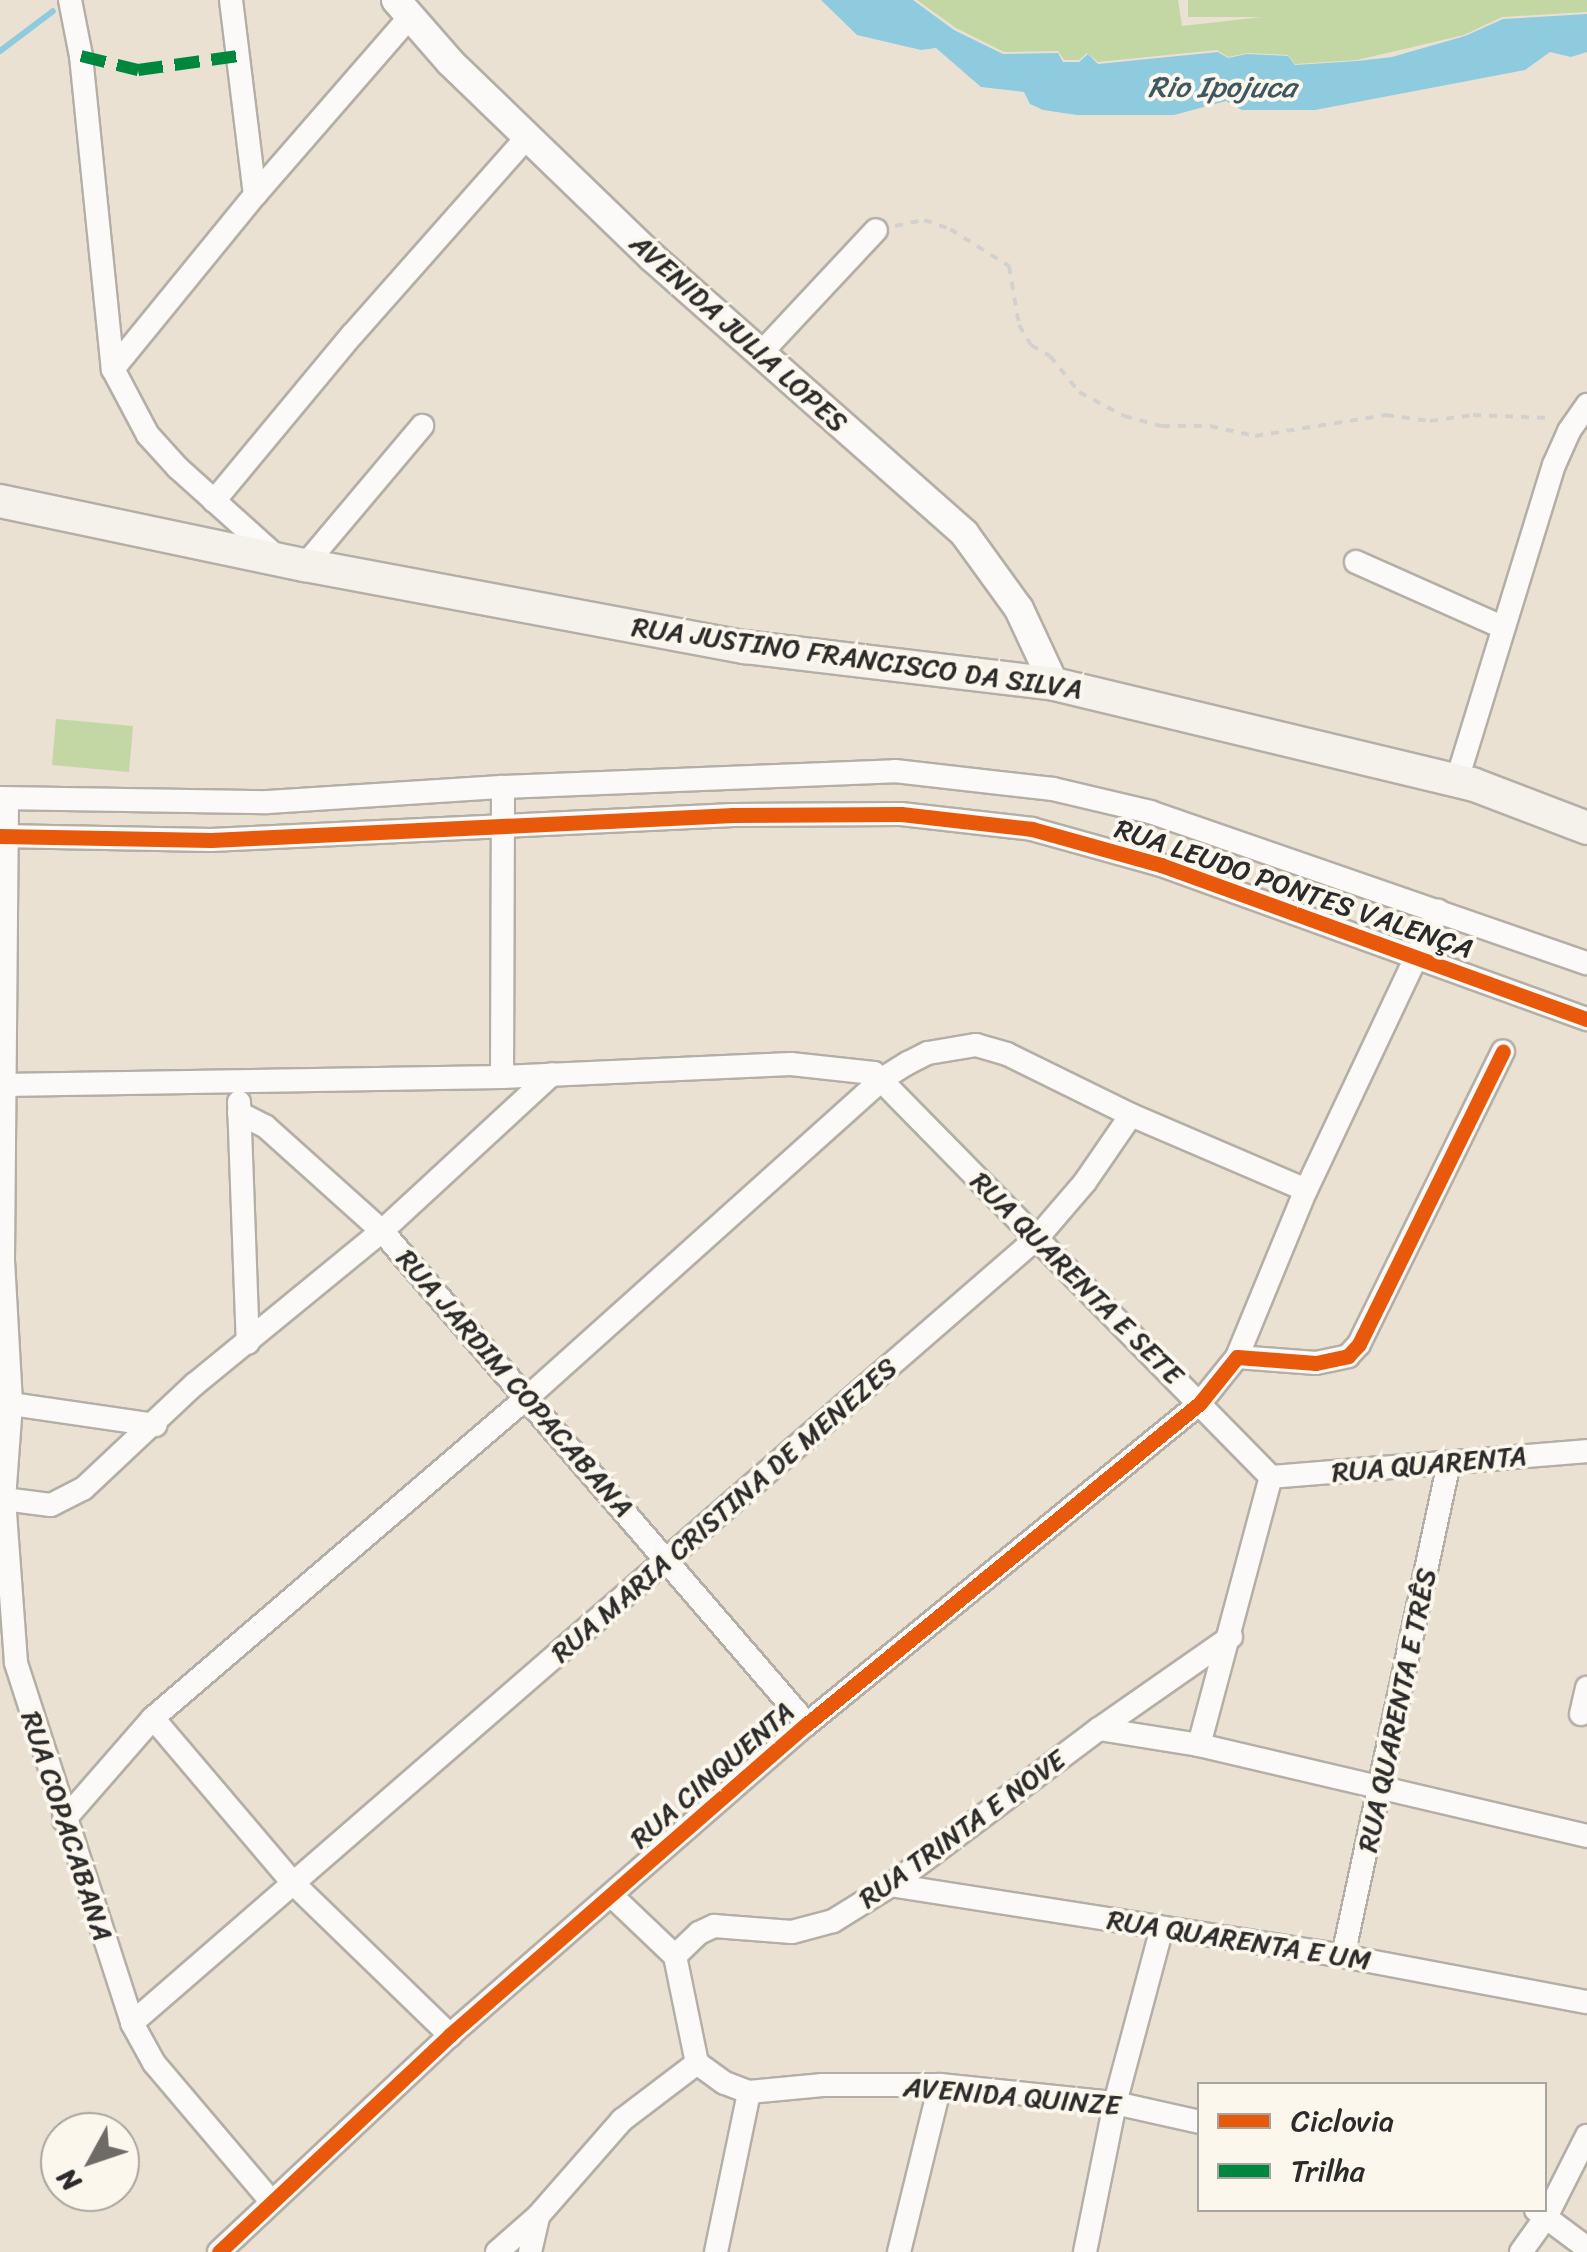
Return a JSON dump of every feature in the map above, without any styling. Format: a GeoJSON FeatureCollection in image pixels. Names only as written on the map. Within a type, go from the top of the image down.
{"type":"FeatureCollection","features":[{"type":"Feature","properties":{"kind":"main road","name":"RUA JUSTINO FRANCISCO DA SILVA"},"geometry":{"type":"LineString","coordinates":[[0,501],[293,563],[745,647],[1054,684],[1456,780],[1587,828]]}},
{"type":"Feature","properties":{"kind":"street"},"geometry":{"type":"LineString","coordinates":[[70,0],[81,56],[113,370],[148,435],[214,501],[293,563],[422,426]]}},
{"type":"Feature","properties":{"kind":"street"},"geometry":{"type":"LineString","coordinates":[[231,0],[255,195]]}},
{"type":"Feature","properties":{"kind":"street"},"geometry":{"type":"LineString","coordinates":[[113,370],[402,9]]}},
{"type":"Feature","properties":{"kind":"street","name":"AVENIDA JULIA LOPES"},"geometry":{"type":"LineString","coordinates":[[402,9],[526,138],[761,354],[964,533],[1020,609],[1054,684]]}},
{"type":"Feature","properties":{"kind":"street"},"geometry":{"type":"LineString","coordinates":[[214,501],[526,138]]}},
{"type":"Feature","properties":{"kind":"street"},"geometry":{"type":"LineString","coordinates":[[761,354],[876,230]]}},
{"type":"Feature","properties":{"kind":"street"},"geometry":{"type":"LineString","coordinates":[[1456,780],[1554,465],[1580,414]]}},
{"type":"Feature","properties":{"kind":"street"},"geometry":{"type":"LineString","coordinates":[[1356,562],[1502,628]]}},
{"type":"Feature","properties":{"kind":"street"},"geometry":{"type":"LineString","coordinates":[[4,799],[268,802],[503,786],[895,771],[1053,789],[1150,812],[1587,963]]}},
{"type":"Feature","properties":{"kind":"street"},"geometry":{"type":"LineString","coordinates":[[502,1076],[503,786]]}},
{"type":"Feature","properties":{"kind":"street","name":"RUA COPACABANA"},"geometry":{"type":"LineString","coordinates":[[4,799],[3,1260],[12,1404],[4,1499],[16,1662],[132,2024],[154,2063],[272,2202]]}},
{"type":"Feature","properties":{"kind":"street","name":"RUA LEUDO PONTES VALENÇA"},"geometry":{"type":"LineString","coordinates":[[2,837],[211,840],[501,825],[901,814],[1032,828],[1160,865],[1587,1019]]}},
{"type":"Feature","properties":{"kind":"street","name":"RUA CINQUENTA"},"geometry":{"type":"LineString","coordinates":[[219,2252],[450,2035],[807,1724],[1200,1403],[1237,1357],[1306,1190],[1438,912]]}},
{"type":"Feature","properties":{"kind":"street"},"geometry":{"type":"LineString","coordinates":[[64,1820],[153,1718],[528,1398],[882,1079],[928,1053],[976,1046],[1007,1054],[1131,1115],[1306,1190]]}},
{"type":"Feature","properties":{"kind":"street"},"geometry":{"type":"LineString","coordinates":[[1237,1357],[1326,1362],[1348,1356],[1359,1344],[1503,1052]]}},
{"type":"Feature","properties":{"kind":"street"},"geometry":{"type":"LineString","coordinates":[[2,1085],[502,1076],[792,1064],[863,1070],[882,1079]]}},
{"type":"Feature","properties":{"kind":"street"},"geometry":{"type":"LineString","coordinates":[[4,1499],[33,1506],[65,1501],[155,1425],[195,1384],[382,1231],[552,1074]]}},
{"type":"Feature","properties":{"kind":"street","name":"RUA QUARENTA E SETE"},"geometry":{"type":"LineString","coordinates":[[882,1079],[1271,1477]]}},
{"type":"Feature","properties":{"kind":"street"},"geometry":{"type":"LineString","coordinates":[[238,1080],[248,1343]]}},
{"type":"Feature","properties":{"kind":"street","name":"RUA JARDIM COPACABANA"},"geometry":{"type":"LineString","coordinates":[[239,1113],[266,1127],[382,1231],[668,1558],[807,1724]]}},
{"type":"Feature","properties":{"kind":"street","name":"RUA MARIA CRISTINA DE MENEZES"},"geometry":{"type":"LineString","coordinates":[[132,2024],[1037,1238],[1085,1182],[1131,1115]]}},
{"type":"Feature","properties":{"kind":"street"},"geometry":{"type":"LineString","coordinates":[[12,1404],[155,1425]]}},
{"type":"Feature","properties":{"kind":"street","name":"RUA QUARENTA"},"geometry":{"type":"LineString","coordinates":[[1271,1477],[1587,1451]]}},
{"type":"Feature","properties":{"kind":"street","name":"RUA QUARENTA E TRÊS"},"geometry":{"type":"LineString","coordinates":[[1342,1956],[1382,1791],[1450,1463]]}},
{"type":"Feature","properties":{"kind":"street"},"geometry":{"type":"LineString","coordinates":[[1199,1746],[1271,1477]]}},
{"type":"Feature","properties":{"kind":"street","name":"RUA TRINTA E NOVE"},"geometry":{"type":"LineString","coordinates":[[675,1956],[714,1926],[812,1930],[890,1885],[1099,1728],[1231,1637]]}},
{"type":"Feature","properties":{"kind":"street"},"geometry":{"type":"LineString","coordinates":[[1581,1714],[1587,1688]]}},
{"type":"Feature","properties":{"kind":"street"},"geometry":{"type":"LineString","coordinates":[[153,1718],[293,1883],[450,2035]]}},
{"type":"Feature","properties":{"kind":"street"},"geometry":{"type":"LineString","coordinates":[[1099,1728],[1199,1746],[1587,1836]]}},
{"type":"Feature","properties":{"kind":"street","name":"RUA QUARENTA E UM"},"geometry":{"type":"LineString","coordinates":[[890,1885],[1342,1956],[1587,2002]]}},
{"type":"Feature","properties":{"kind":"street"},"geometry":{"type":"LineString","coordinates":[[612,1896],[675,1956],[697,2063],[708,2074],[749,2092],[716,2252]]}},
{"type":"Feature","properties":{"kind":"street"},"geometry":{"type":"LineString","coordinates":[[1084,2252],[1115,2104],[1162,1928]]}},
{"type":"Feature","properties":{"kind":"street"},"geometry":{"type":"LineString","coordinates":[[497,2252],[538,2216],[622,2120],[697,2063]]}},
{"type":"Feature","properties":{"kind":"street","name":"AVENIDA QUINZE"},"geometry":{"type":"LineString","coordinates":[[749,2092],[824,2085],[940,2085],[1115,2104],[1197,2121]]}},
{"type":"Feature","properties":{"kind":"street"},"geometry":{"type":"LineString","coordinates":[[899,2252],[940,2085]]}},
{"type":"Feature","properties":{"kind":"street"},"geometry":{"type":"LineString","coordinates":[[1547,2203],[1587,2136]]}},
{"type":"Feature","properties":{"kind":"street"},"geometry":{"type":"LineString","coordinates":[[1521,2252],[1541,2213],[1587,2248]]}},
{"type":"Feature","properties":{"kind":"street"},"geometry":{"type":"LineString","coordinates":[[530,2252],[538,2216]]}},
{"type":"Feature","properties":{"kind":"path"},"geometry":{"type":"LineString","coordinates":[[876,230],[924,220],[990,251],[1009,266],[1019,325],[1030,345],[1050,356],[1079,392],[1124,416],[1162,426],[1210,426],[1255,436],[1386,415],[1430,421],[1473,414],[1580,414]]}},
{"type":"Feature","properties":{"kind":"green space"},"geometry":{"type":"Polygon","coordinates":[[[917,0],[1178,0],[1182,26],[1262,17],[1188,17],[1188,0],[1587,0],[1587,12],[1502,17],[1464,35],[1357,60],[1295,64],[1288,55],[1248,53],[1228,57],[1217,50],[1098,62],[1087,53],[1079,60],[1064,60],[1058,51],[1004,52],[956,28],[917,0]]]}},
{"type":"Feature","properties":{"kind":"green space"},"geometry":{"type":"Polygon","coordinates":[[[56,719],[133,726],[129,772],[52,765],[56,719]]]}},
{"type":"Feature","properties":{"kind":"water","name":"Rio Ipojuca"},"geometry":{"type":"Polygon","coordinates":[[[821,0],[913,0],[954,30],[1003,54],[1058,53],[1063,62],[1079,62],[1088,54],[1098,64],[1218,52],[1228,58],[1247,54],[1288,56],[1295,65],[1357,61],[1392,57],[1465,36],[1503,19],[1587,14],[1587,52],[1571,57],[1550,52],[1525,70],[1315,110],[1242,110],[1226,101],[1174,115],[1077,115],[1043,110],[1030,104],[1024,92],[981,87],[936,48],[921,50],[857,35],[821,0]]]}},
{"type":"Feature","properties":{"kind":"waterway"},"geometry":{"type":"LineString","coordinates":[[0,51],[53,11]]}},
{"type":"Feature","properties":{"kind":"marked path"},"geometry":{"type":"LineString","coordinates":[[81,56],[138,70],[238,56]]}},
{"type":"Feature","properties":{"kind":"cycle path"},"geometry":{"type":"LineString","coordinates":[[0,836],[211,840],[733,815],[901,814],[1032,829],[1161,865],[1587,1019]]}},
{"type":"Feature","properties":{"kind":"cycle path"},"geometry":{"type":"LineString","coordinates":[[219,2252],[450,2035],[807,1724],[1200,1403],[1237,1357],[1316,1363],[1348,1356],[1359,1344],[1503,1051]]}}]}
